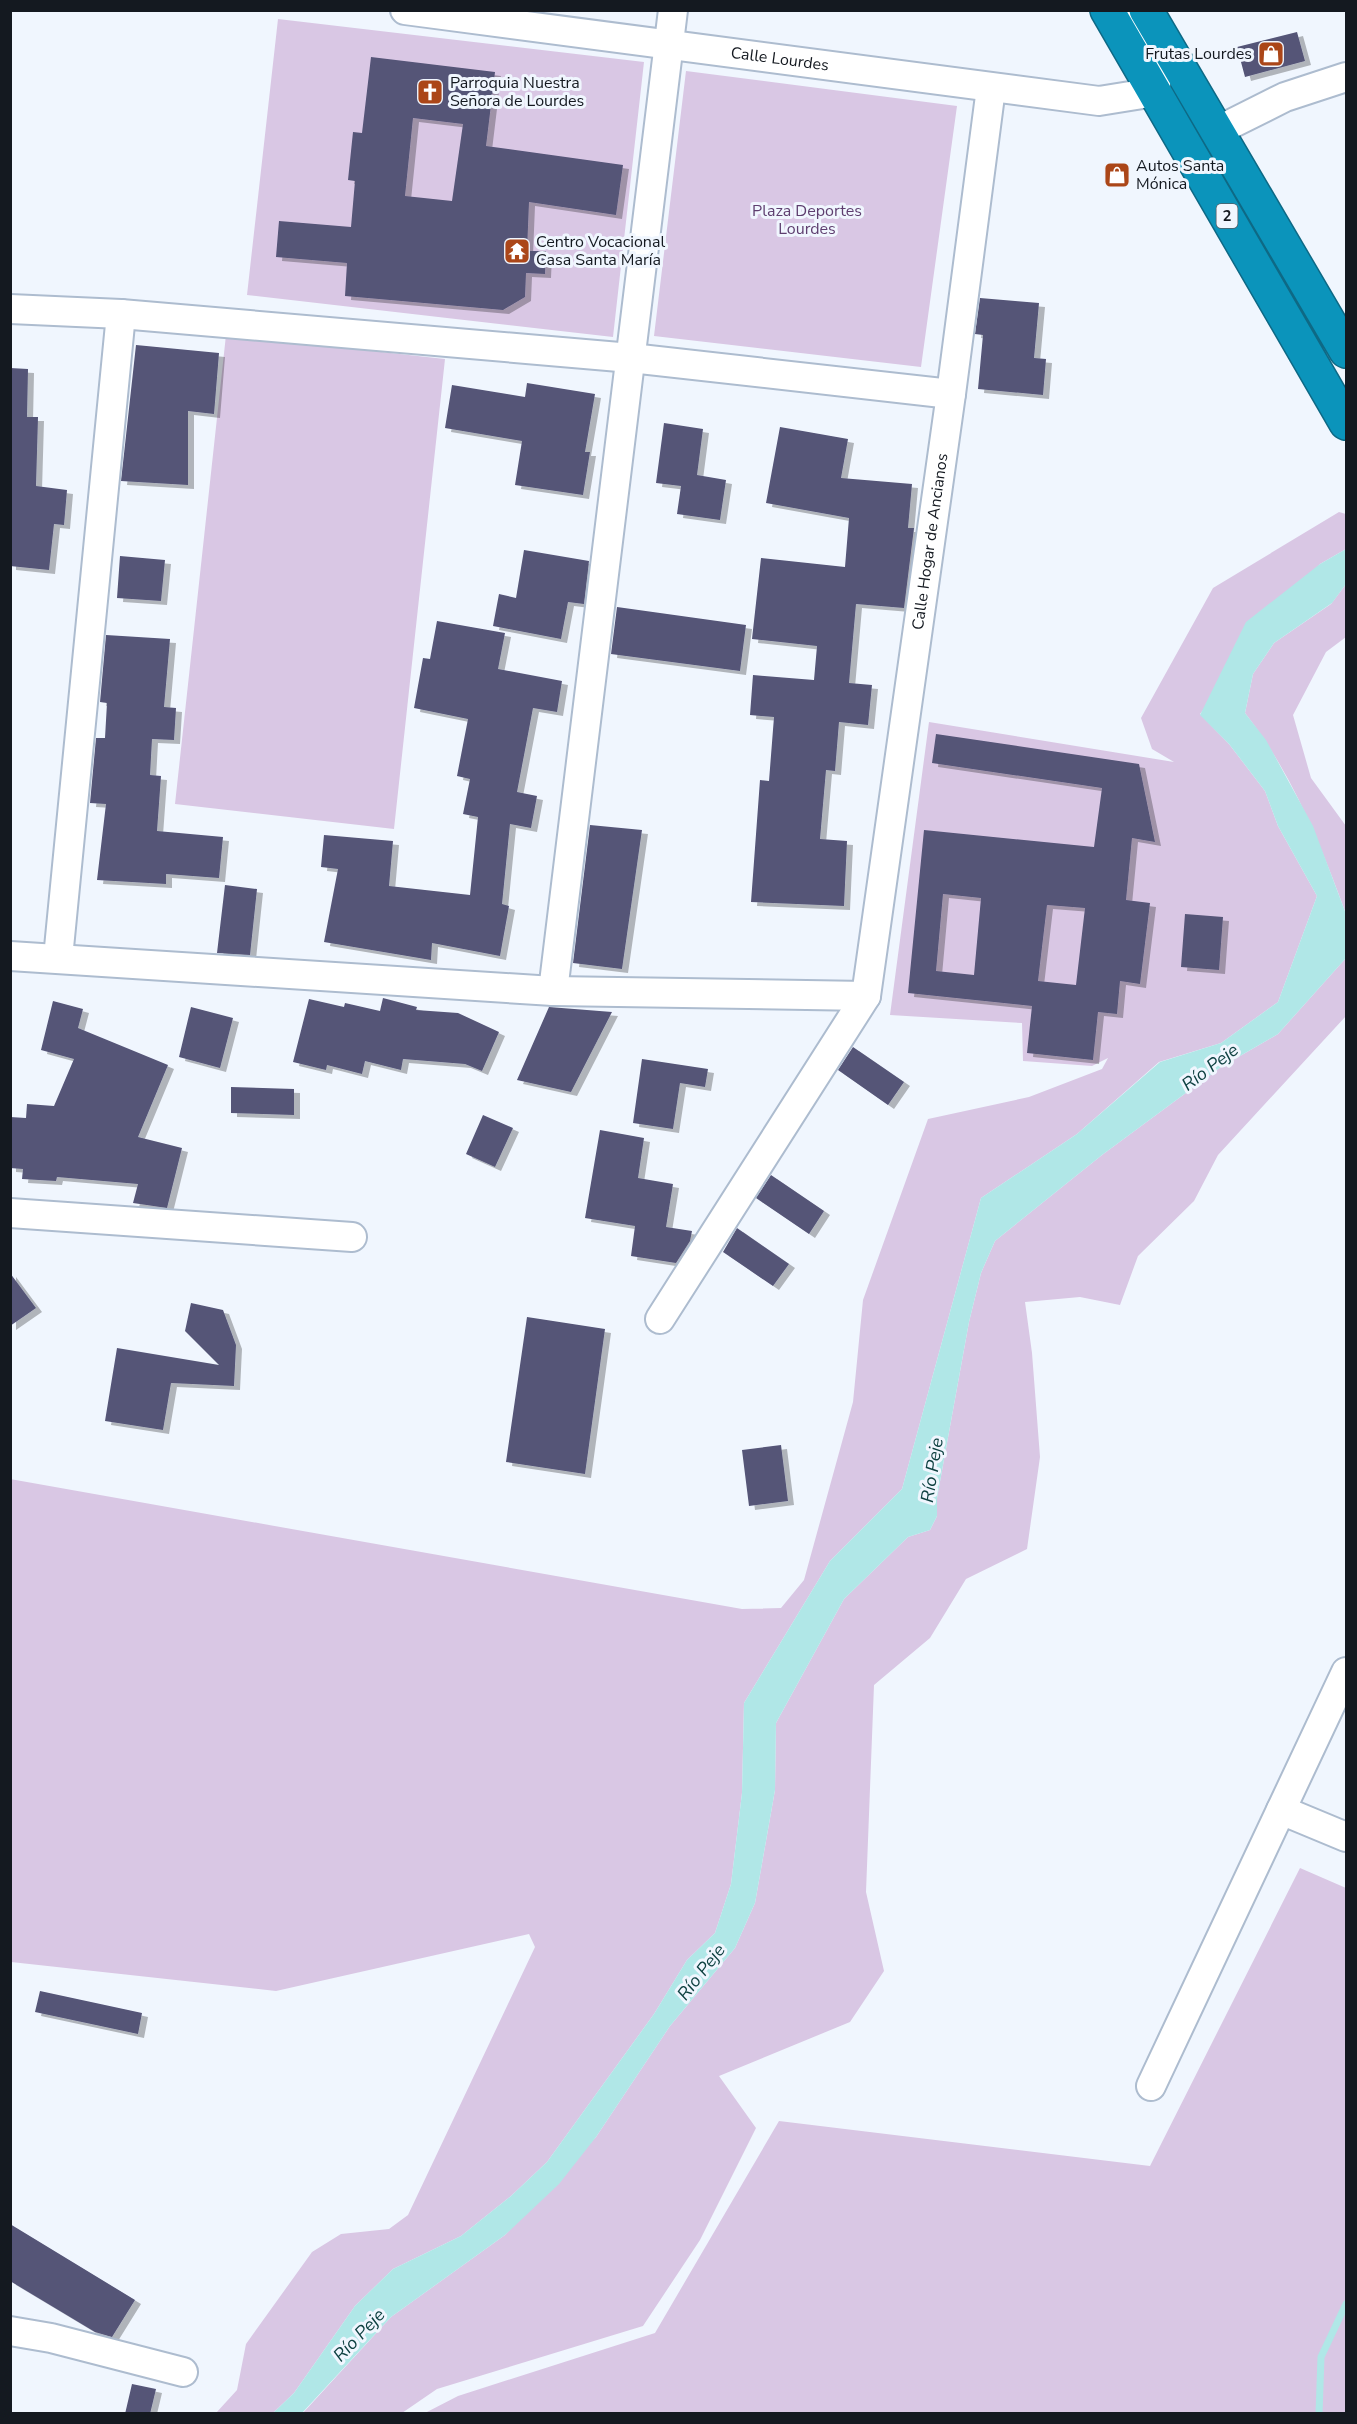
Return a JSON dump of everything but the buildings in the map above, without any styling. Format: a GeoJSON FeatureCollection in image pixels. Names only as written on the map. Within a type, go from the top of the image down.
{"type":"FeatureCollection","features":[{"type":"Feature","properties":{"kind":"highway","name":"2"},"geometry":{"type":"LineString","coordinates":[[1107,10],[1347,423]]}},
{"type":"Feature","properties":{"kind":"highway","name":"2"},"geometry":{"type":"LineString","coordinates":[[1146,10],[1347,351]]}},
{"type":"Feature","properties":{"kind":"street","name":"Calle Lourdes"},"geometry":{"type":"LineString","coordinates":[[405,10],[1099,101],[1155,92]]}},
{"type":"Feature","properties":{"kind":"street"},"geometry":{"type":"LineString","coordinates":[[553,991],[673,10]]}},
{"type":"Feature","properties":{"kind":"street"},"geometry":{"type":"LineString","coordinates":[[1134,10],[1134,22],[1154,57],[1158,77],[1155,92],[1190,116],[1221,168],[1251,188]]}},
{"type":"Feature","properties":{"kind":"street"},"geometry":{"type":"LineString","coordinates":[[1217,130],[1285,97],[1347,76]]}},
{"type":"Feature","properties":{"kind":"street","name":"Calle Hogar de Ancianos"},"geometry":{"type":"LineString","coordinates":[[866,996],[951,394],[991,88]]}},
{"type":"Feature","properties":{"kind":"street"},"geometry":{"type":"LineString","coordinates":[[10,309],[121,314],[631,358],[951,394]]}},
{"type":"Feature","properties":{"kind":"street"},"geometry":{"type":"LineString","coordinates":[[58,958],[121,314]]}},
{"type":"Feature","properties":{"kind":"street"},"geometry":{"type":"LineString","coordinates":[[10,956],[553,991],[866,996]]}},
{"type":"Feature","properties":{"kind":"street"},"geometry":{"type":"LineString","coordinates":[[660,1319],[866,996]]}},
{"type":"Feature","properties":{"kind":"street"},"geometry":{"type":"LineString","coordinates":[[10,1213],[352,1237]]}},
{"type":"Feature","properties":{"kind":"street"},"geometry":{"type":"LineString","coordinates":[[1151,2086],[1347,1672]]}},
{"type":"Feature","properties":{"kind":"street"},"geometry":{"type":"LineString","coordinates":[[1281,1810],[1347,1837]]}},
{"type":"Feature","properties":{"kind":"street"},"geometry":{"type":"LineString","coordinates":[[10,2331],[51,2338],[183,2372]]}},
{"type":"Feature","properties":{"kind":"green space"},"geometry":{"type":"Polygon","coordinates":[[[278,19],[644,62],[613,337],[247,295],[278,19]]]}},
{"type":"Feature","properties":{"kind":"green space","name":"Plaza Deportes Lourdes"},"geometry":{"type":"Polygon","coordinates":[[[686,71],[957,106],[921,367],[654,336],[686,71]]]}},
{"type":"Feature","properties":{"kind":"green space"},"geometry":{"type":"Polygon","coordinates":[[[226,335],[445,359],[394,829],[175,804],[226,335]]]}},
{"type":"Feature","properties":{"kind":"green space"},"geometry":{"type":"Polygon","coordinates":[[[1339,512],[1346,514],[1346,549],[1320,564],[1200,714],[1229,744],[1265,791],[1278,826],[1317,896],[1278,1002],[1221,1043],[1159,1062],[1077,1134],[981,1198],[902,1489],[830,1561],[744,1703],[742,1793],[731,1884],[715,1933],[687,1960],[654,2014],[547,2162],[511,2196],[461,2236],[393,2269],[355,2306],[294,2393],[273,2413],[216,2413],[237,2390],[246,2344],[312,2252],[341,2234],[389,2229],[408,2215],[535,1947],[529,1934],[276,1991],[11,1962],[10,1479],[742,1609],[781,1608],[804,1580],[853,1402],[863,1300],[928,1119],[1029,1097],[1102,1069],[1108,1058],[1092,1066],[1023,1061],[1022,1023],[890,1015],[929,722],[1174,762],[1152,749],[1141,718],[1213,588],[1339,512]]]}},
{"type":"Feature","properties":{"kind":"green space"},"geometry":{"type":"Polygon","coordinates":[[[1346,584],[1346,637],[1326,652],[1293,715],[1311,778],[1346,826],[1346,914],[1315,835],[1291,784],[1245,713],[1253,674],[1274,643],[1331,604],[1346,584]]]}},
{"type":"Feature","properties":{"kind":"green space"},"geometry":{"type":"Polygon","coordinates":[[[1346,958],[1346,1016],[1218,1155],[1194,1201],[1138,1256],[1120,1305],[1080,1297],[1025,1302],[1032,1353],[1040,1457],[1027,1549],[966,1579],[930,1638],[874,1685],[866,1892],[884,1971],[850,2022],[719,2076],[756,2128],[700,2240],[643,2326],[437,2389],[402,2413],[302,2414],[391,2317],[505,2235],[596,2137],[670,2026],[735,1948],[755,1903],[775,1790],[776,1723],[844,1599],[908,1537],[930,1530],[937,1516],[937,1498],[969,1322],[981,1273],[995,1241],[1102,1155],[1221,1067],[1278,1034],[1346,958]]]}},
{"type":"Feature","properties":{"kind":"green space"},"geometry":{"type":"Polygon","coordinates":[[[1300,1868],[1346,1888],[1346,2413],[425,2413],[458,2396],[655,2333],[779,2121],[1150,2166],[1300,1868]]]}},
{"type":"Feature","properties":{"kind":"water","name":"Río Peje"},"geometry":{"type":"Polygon","coordinates":[[[1346,549],[1346,584],[1332,603],[1274,643],[1253,674],[1245,713],[1266,740],[1313,826],[1346,914],[1346,958],[1278,1034],[1221,1067],[1102,1155],[995,1241],[981,1273],[969,1322],[937,1498],[937,1516],[930,1530],[908,1537],[844,1599],[776,1723],[775,1790],[755,1903],[735,1948],[670,2026],[596,2137],[559,2184],[505,2235],[391,2317],[302,2413],[273,2413],[294,2393],[355,2306],[393,2269],[461,2236],[511,2196],[547,2162],[654,2014],[687,1960],[715,1933],[731,1884],[742,1793],[744,1703],[830,1561],[902,1489],[981,1198],[1077,1134],[1160,1062],[1221,1043],[1278,1002],[1317,896],[1278,826],[1265,791],[1229,744],[1200,715],[1246,622],[1320,564],[1346,549]]]}},
{"type":"Feature","properties":{"kind":"waterway"},"geometry":{"type":"LineString","coordinates":[[1319,2414],[1321,2357],[1346,2304]]}},
{"type":"Feature","properties":{"kind":"place","name":"Frutas Lourdes"},"geometry":{"type":"Point","coordinates":[1271,54]}},
{"type":"Feature","properties":{"kind":"place","name":"Parroquia Nuestra Señora de Lourdes"},"geometry":{"type":"Point","coordinates":[430,92]}},
{"type":"Feature","properties":{"kind":"place","name":"Autos Santa Mónica"},"geometry":{"type":"Point","coordinates":[1117,175]}},
{"type":"Feature","properties":{"kind":"place","name":"Centro Vocacional Casa Santa María"},"geometry":{"type":"Point","coordinates":[517,251]}}]}
